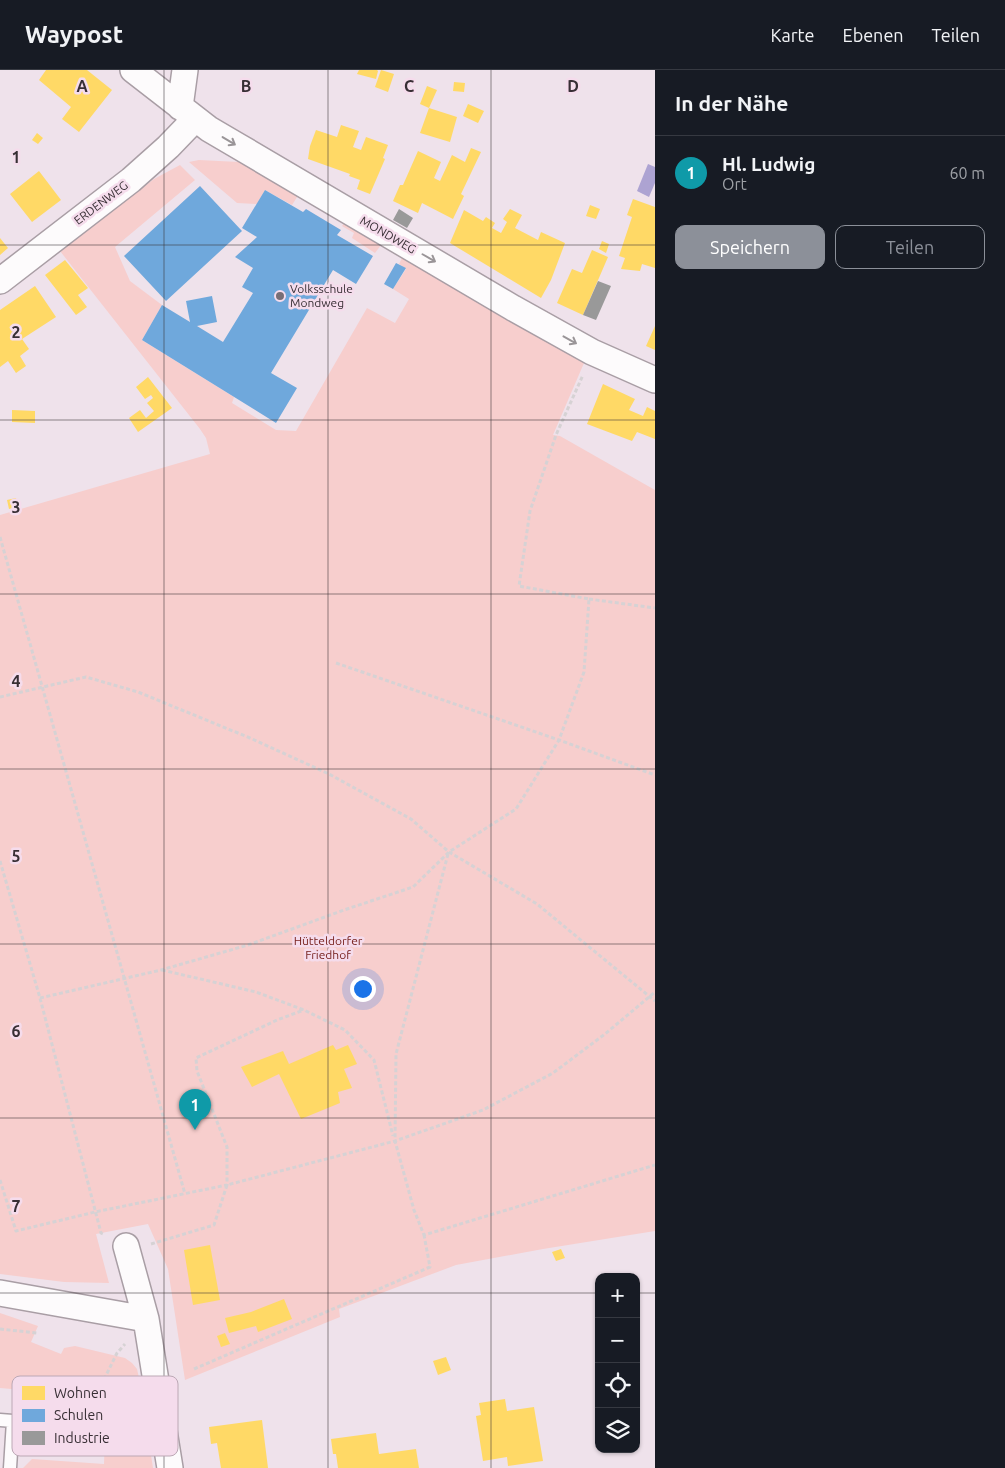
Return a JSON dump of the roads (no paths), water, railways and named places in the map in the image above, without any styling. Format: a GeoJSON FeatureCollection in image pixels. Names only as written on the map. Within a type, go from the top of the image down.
{"type":"FeatureCollection","features":[{"type":"Feature","properties":{"kind":"street","name":"MONDWEG"},"geometry":{"type":"LineString","coordinates":[[133,70],[209,129],[513,308],[592,352],[655,380]]}},
{"type":"Feature","properties":{"kind":"street"},"geometry":{"type":"LineString","coordinates":[[185,70],[188,113]]}},
{"type":"Feature","properties":{"kind":"street","name":"ERDENWEG"},"geometry":{"type":"LineString","coordinates":[[0,281],[131,180],[168,147],[188,113]]}},
{"type":"Feature","properties":{"kind":"street"},"geometry":{"type":"LineString","coordinates":[[126,1246],[146,1319],[155,1376]]}},
{"type":"Feature","properties":{"kind":"street"},"geometry":{"type":"LineString","coordinates":[[0,1293],[146,1319]]}},
{"type":"Feature","properties":{"kind":"lane"},"geometry":{"type":"LineString","coordinates":[[6,1420],[10,1468]]}},
{"type":"Feature","properties":{"kind":"place","name":"Volksschule Mondweg"},"geometry":{"type":"Point","coordinates":[280,296]}},
{"type":"Feature","properties":{"kind":"place","name":"Hl. Ludwig"},"geometry":{"type":"Point","coordinates":[195,1130]}},
{"type":"Feature","properties":{"kind":"park label","name":"Hütteldorfer Friedhof"},"geometry":{"type":"Point","coordinates":[328,948]}}]}
